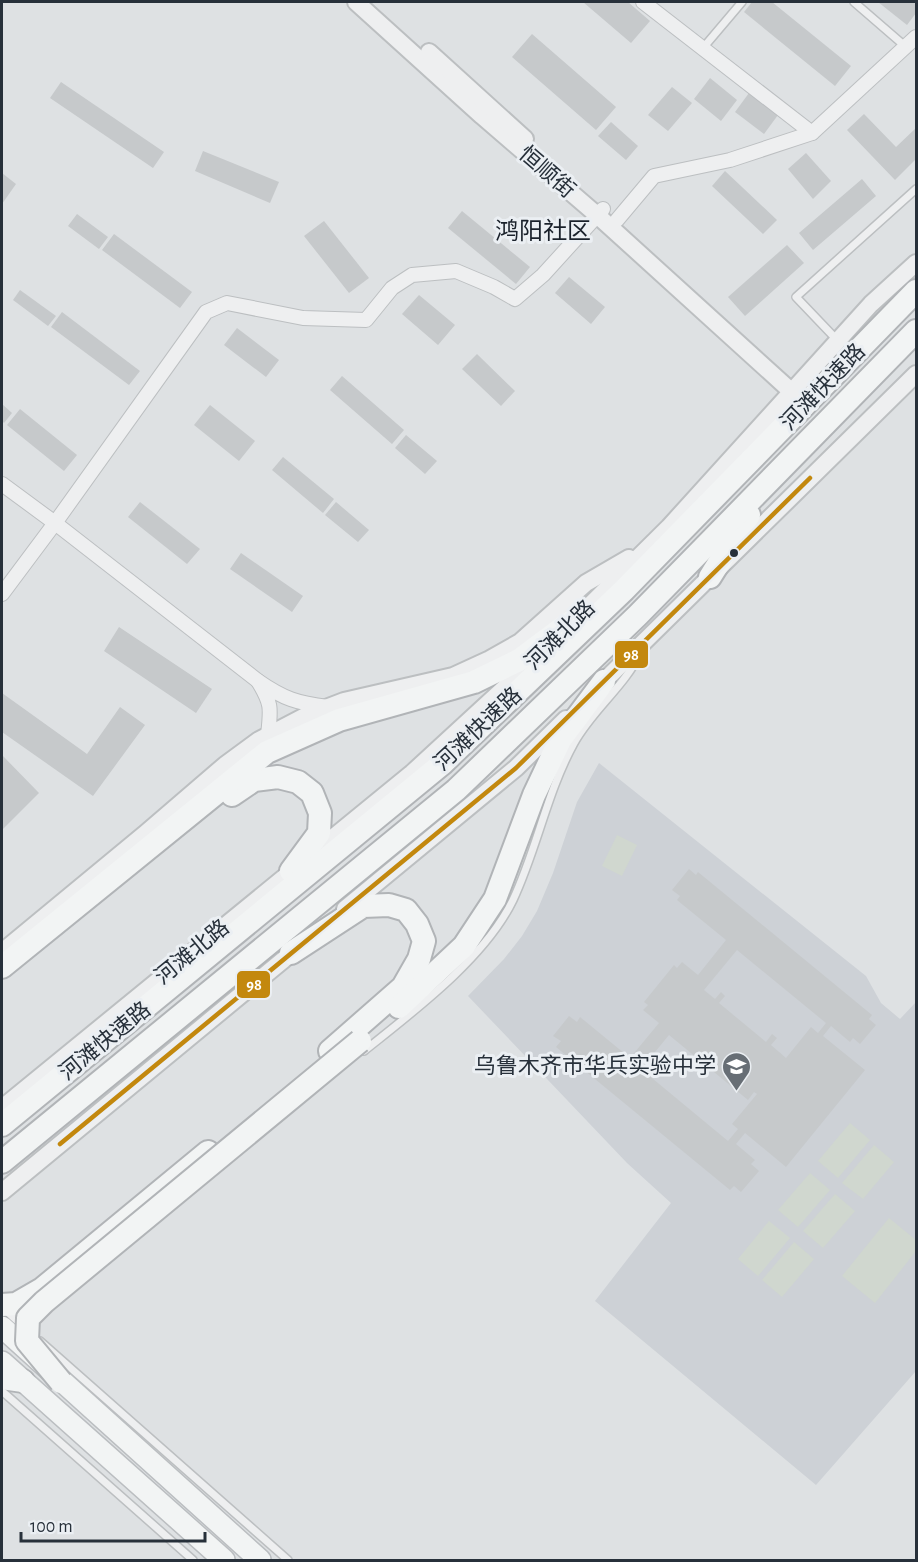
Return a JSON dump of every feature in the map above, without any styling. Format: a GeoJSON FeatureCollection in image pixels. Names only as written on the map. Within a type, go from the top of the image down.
{"type":"FeatureCollection","features":[{"type":"Feature","properties":{"kind":"highway","name":"河滩快速路"},"geometry":{"type":"LineString","coordinates":[[2,1125],[442,764],[624,590],[916,291]]}},
{"type":"Feature","properties":{"kind":"highway","name":"河滩快速路"},"geometry":{"type":"LineString","coordinates":[[2,1162],[456,790],[638,615],[916,331]]}},
{"type":"Feature","properties":{"kind":"highway"},"geometry":{"type":"LineString","coordinates":[[669,526],[780,431]]}},
{"type":"Feature","properties":{"kind":"highway"},"geometry":{"type":"LineString","coordinates":[[710,577],[774,476]]}},
{"type":"Feature","properties":{"kind":"highway"},"geometry":{"type":"LineString","coordinates":[[2,981],[192,820],[267,752],[339,720],[474,682],[519,660],[578,616]]}},
{"type":"Feature","properties":{"kind":"highway"},"geometry":{"type":"LineString","coordinates":[[61,1382],[27,1341],[28,1318],[44,1302],[358,1043],[464,946],[495,899],[534,795],[560,740],[604,681]]}},
{"type":"Feature","properties":{"kind":"highway"},"geometry":{"type":"LineString","coordinates":[[2,967],[192,820],[254,780],[278,777],[298,782],[312,793],[320,813],[319,833],[291,872]]}},
{"type":"Feature","properties":{"kind":"highway"},"geometry":{"type":"LineString","coordinates":[[2,1306],[16,1304],[42,1289],[358,1043],[403,987],[419,958],[424,941],[417,924],[406,910],[389,905],[363,906],[291,953]]}},
{"type":"Feature","properties":{"kind":"main road"},"geometry":{"type":"LineString","coordinates":[[2,1327],[260,1560]]}},
{"type":"Feature","properties":{"kind":"main road"},"geometry":{"type":"LineString","coordinates":[[2,1362],[12,1380],[224,1560]]}},
{"type":"Feature","properties":{"kind":"street","name":"恒顺街"},"geometry":{"type":"LineString","coordinates":[[356,2],[482,116],[600,212],[617,220],[795,388]]}},
{"type":"Feature","properties":{"kind":"street","name":"恒顺街"},"geometry":{"type":"LineString","coordinates":[[372,2],[795,388]]}},
{"type":"Feature","properties":{"kind":"street"},"geometry":{"type":"LineString","coordinates":[[644,2],[812,133]]}},
{"type":"Feature","properties":{"kind":"street"},"geometry":{"type":"LineString","coordinates":[[617,220],[654,176],[730,160],[812,133],[911,42]]}},
{"type":"Feature","properties":{"kind":"street"},"geometry":{"type":"LineString","coordinates":[[2,594],[206,312],[227,303],[303,318],[366,320],[392,288],[412,275],[456,271],[494,287],[515,299],[543,275],[600,212]]}},
{"type":"Feature","properties":{"kind":"street","name":"河滩北路"},"geometry":{"type":"LineString","coordinates":[[2,1108],[412,773],[528,667],[669,526],[871,304],[916,263]]}},
{"type":"Feature","properties":{"kind":"street"},"geometry":{"type":"LineString","coordinates":[[2,1192],[516,768],[916,374]]}},
{"type":"Feature","properties":{"kind":"street"},"geometry":{"type":"LineString","coordinates":[[2,484],[258,681],[280,696],[302,704],[328,707]]}},
{"type":"Feature","properties":{"kind":"street"},"geometry":{"type":"LineString","coordinates":[[2,952],[225,765],[268,735],[305,716],[344,701],[453,676],[490,659],[520,642],[586,582],[648,547]]}},
{"type":"Feature","properties":{"kind":"street"},"geometry":{"type":"LineString","coordinates":[[258,681],[269,699],[268,735]]}},
{"type":"Feature","properties":{"kind":"lane"},"geometry":{"type":"LineString","coordinates":[[703,48],[742,2]]}},
{"type":"Feature","properties":{"kind":"lane"},"geometry":{"type":"LineString","coordinates":[[854,2],[911,42]]}},
{"type":"Feature","properties":{"kind":"lane"},"geometry":{"type":"LineString","coordinates":[[838,341],[796,297],[916,189]]}},
{"type":"Feature","properties":{"kind":"lane"},"geometry":{"type":"LineString","coordinates":[[358,1043],[463,966],[487,939],[512,901],[574,742],[632,671],[648,638]]}},
{"type":"Feature","properties":{"kind":"lane"},"geometry":{"type":"LineString","coordinates":[[34,1335],[33,1324],[43,1312],[144,1230]]}},
{"type":"Feature","properties":{"kind":"lane"},"geometry":{"type":"LineString","coordinates":[[2,1306],[288,1560]]}},
{"type":"Feature","properties":{"kind":"lane"},"geometry":{"type":"LineString","coordinates":[[2,1391],[194,1560]]}},
{"type":"Feature","properties":{"kind":"shaded area","name":"乌鲁木齐市华兵实验中学"},"geometry":{"type":"Polygon","coordinates":[[[599,763],[866,976],[881,1003],[900,1019],[916,1002],[916,1371],[816,1485],[595,1301],[671,1203],[627,1163],[468,996],[504,959],[522,936],[537,911],[553,873],[577,802],[599,763]]]}},
{"type":"Feature","properties":{"kind":"shaded area"},"geometry":{"type":"Polygon","coordinates":[[[617,835],[637,845],[622,876],[602,866],[617,835]]]}},
{"type":"Feature","properties":{"kind":"shaded area"},"geometry":{"type":"Polygon","coordinates":[[[850,1123],[870,1140],[838,1178],[818,1161],[850,1123]]]}},
{"type":"Feature","properties":{"kind":"shaded area"},"geometry":{"type":"Polygon","coordinates":[[[874,1145],[894,1162],[863,1199],[842,1183],[874,1145]]]}},
{"type":"Feature","properties":{"kind":"shaded area"},"geometry":{"type":"Polygon","coordinates":[[[810,1173],[830,1190],[798,1227],[778,1210],[810,1173]]]}},
{"type":"Feature","properties":{"kind":"shaded area"},"geometry":{"type":"Polygon","coordinates":[[[835,1194],[855,1211],[823,1248],[803,1231],[835,1194]]]}},
{"type":"Feature","properties":{"kind":"shaded area"},"geometry":{"type":"Polygon","coordinates":[[[889,1218],[916,1240],[916,1251],[875,1303],[842,1276],[889,1218]]]}},
{"type":"Feature","properties":{"kind":"shaded area"},"geometry":{"type":"Polygon","coordinates":[[[769,1221],[790,1238],[758,1276],[738,1259],[769,1221]]]}},
{"type":"Feature","properties":{"kind":"shaded area"},"geometry":{"type":"Polygon","coordinates":[[[794,1242],[814,1259],[782,1297],[762,1280],[794,1242]]]}},
{"type":"Feature","properties":{"kind":"building"},"geometry":{"type":"Polygon","coordinates":[[[583,2],[628,2],[650,21],[631,43],[583,2]]]}},
{"type":"Feature","properties":{"kind":"building"},"geometry":{"type":"Polygon","coordinates":[[[752,2],[772,2],[851,66],[835,86],[744,12],[752,2]]]}},
{"type":"Feature","properties":{"kind":"building"},"geometry":{"type":"Polygon","coordinates":[[[878,2],[913,2],[916,4],[916,13],[907,25],[878,2]]]}},
{"type":"Feature","properties":{"kind":"building"},"geometry":{"type":"Polygon","coordinates":[[[532,34],[616,107],[596,130],[512,57],[532,34]]]}},
{"type":"Feature","properties":{"kind":"building"},"geometry":{"type":"Polygon","coordinates":[[[710,78],[737,100],[721,121],[694,99],[710,78]]]}},
{"type":"Feature","properties":{"kind":"building"},"geometry":{"type":"Polygon","coordinates":[[[61,82],[164,152],[153,168],[50,98],[61,82]]]}},
{"type":"Feature","properties":{"kind":"building"},"geometry":{"type":"Polygon","coordinates":[[[672,87],[692,103],[668,131],[648,115],[672,87]]]}},
{"type":"Feature","properties":{"kind":"building"},"geometry":{"type":"Polygon","coordinates":[[[749,93],[778,115],[764,134],[735,112],[749,93]]]}},
{"type":"Feature","properties":{"kind":"building"},"geometry":{"type":"Polygon","coordinates":[[[864,114],[896,147],[916,128],[916,159],[895,180],[847,130],[864,114]]]}},
{"type":"Feature","properties":{"kind":"building"},"geometry":{"type":"Polygon","coordinates":[[[611,122],[638,146],[626,160],[598,136],[611,122]]]}},
{"type":"Feature","properties":{"kind":"building"},"geometry":{"type":"Polygon","coordinates":[[[203,151],[279,182],[270,203],[195,171],[203,151]]]}},
{"type":"Feature","properties":{"kind":"building"},"geometry":{"type":"Polygon","coordinates":[[[806,153],[831,181],[813,199],[788,169],[806,153]]]}},
{"type":"Feature","properties":{"kind":"building"},"geometry":{"type":"Polygon","coordinates":[[[725,171],[777,220],[763,234],[712,186],[725,171]]]}},
{"type":"Feature","properties":{"kind":"building"},"geometry":{"type":"Polygon","coordinates":[[[2,173],[16,184],[2,204],[2,173]]]}},
{"type":"Feature","properties":{"kind":"building"},"geometry":{"type":"Polygon","coordinates":[[[862,179],[876,196],[813,250],[799,233],[862,179]]]}},
{"type":"Feature","properties":{"kind":"building"},"geometry":{"type":"Polygon","coordinates":[[[462,211],[530,267],[516,284],[448,228],[462,211]]]}},
{"type":"Feature","properties":{"kind":"building"},"geometry":{"type":"Polygon","coordinates":[[[77,214],[108,237],[99,249],[68,226],[77,214]]]}},
{"type":"Feature","properties":{"kind":"building"},"geometry":{"type":"Polygon","coordinates":[[[324,221],[369,278],[349,293],[304,236],[324,221]]]}},
{"type":"Feature","properties":{"kind":"building"},"geometry":{"type":"Polygon","coordinates":[[[114,234],[192,292],[180,308],[102,250],[114,234]]]}},
{"type":"Feature","properties":{"kind":"building"},"geometry":{"type":"Polygon","coordinates":[[[787,245],[804,263],[745,316],[728,297],[787,245]]]}},
{"type":"Feature","properties":{"kind":"building"},"geometry":{"type":"Polygon","coordinates":[[[569,277],[605,307],[591,324],[555,293],[569,277]]]}},
{"type":"Feature","properties":{"kind":"building"},"geometry":{"type":"Polygon","coordinates":[[[20,290],[56,316],[48,326],[13,300],[20,290]]]}},
{"type":"Feature","properties":{"kind":"building"},"geometry":{"type":"Polygon","coordinates":[[[419,295],[455,325],[438,345],[402,314],[419,295]]]}},
{"type":"Feature","properties":{"kind":"building"},"geometry":{"type":"Polygon","coordinates":[[[62,312],[140,371],[129,385],[51,327],[62,312]]]}},
{"type":"Feature","properties":{"kind":"building"},"geometry":{"type":"Polygon","coordinates":[[[237,328],[279,360],[266,377],[224,345],[237,328]]]}},
{"type":"Feature","properties":{"kind":"building"},"geometry":{"type":"Polygon","coordinates":[[[477,354],[515,391],[501,406],[462,369],[477,354]]]}},
{"type":"Feature","properties":{"kind":"building"},"geometry":{"type":"Polygon","coordinates":[[[342,376],[404,430],[392,444],[330,390],[342,376]]]}},
{"type":"Feature","properties":{"kind":"building"},"geometry":{"type":"Polygon","coordinates":[[[2,404],[12,413],[4,423],[2,421],[2,404]]]}},
{"type":"Feature","properties":{"kind":"building"},"geometry":{"type":"Polygon","coordinates":[[[210,405],[255,441],[239,461],[194,425],[210,405]]]}},
{"type":"Feature","properties":{"kind":"building"},"geometry":{"type":"Polygon","coordinates":[[[20,409],[77,455],[64,471],[7,425],[20,409]]]}},
{"type":"Feature","properties":{"kind":"building"},"geometry":{"type":"Polygon","coordinates":[[[406,435],[437,461],[425,474],[395,448],[406,435]]]}},
{"type":"Feature","properties":{"kind":"building"},"geometry":{"type":"Polygon","coordinates":[[[283,457],[334,499],[323,513],[272,470],[283,457]]]}},
{"type":"Feature","properties":{"kind":"building"},"geometry":{"type":"Polygon","coordinates":[[[140,502],[200,549],[187,564],[128,517],[140,502]]]}},
{"type":"Feature","properties":{"kind":"building"},"geometry":{"type":"Polygon","coordinates":[[[336,502],[369,530],[358,542],[325,515],[336,502]]]}},
{"type":"Feature","properties":{"kind":"building"},"geometry":{"type":"Polygon","coordinates":[[[241,553],[303,596],[292,612],[230,569],[241,553]]]}},
{"type":"Feature","properties":{"kind":"building"},"geometry":{"type":"Polygon","coordinates":[[[119,627],[212,689],[196,713],[104,651],[119,627]]]}},
{"type":"Feature","properties":{"kind":"building"},"geometry":{"type":"Polygon","coordinates":[[[2,693],[87,754],[120,707],[145,725],[93,796],[2,732],[2,693]]]}},
{"type":"Feature","properties":{"kind":"building"},"geometry":{"type":"Polygon","coordinates":[[[2,755],[39,793],[2,830],[2,755]]]}},
{"type":"Feature","properties":{"kind":"building"},"geometry":{"type":"Polygon","coordinates":[[[689,869],[696,875],[698,872],[872,1015],[869,1019],[876,1025],[860,1044],[853,1038],[850,1042],[831,1026],[823,1036],[865,1070],[786,1167],[745,1133],[736,1144],[755,1160],[751,1164],[759,1171],[741,1192],[734,1186],[730,1190],[556,1047],[561,1041],[553,1036],[569,1016],[577,1022],[580,1017],[630,1058],[659,1023],[643,1010],[648,1005],[644,1002],[674,965],[677,968],[682,962],[698,975],[726,940],[677,900],[680,896],[672,890],[689,869]],[[737,950],[704,990],[715,999],[721,992],[725,996],[719,1003],[766,1042],[772,1034],[777,1038],[771,1045],[786,1058],[811,1027],[818,1033],[826,1023],[737,950]],[[669,1035],[641,1069],[728,1141],[738,1129],[732,1124],[757,1094],[754,1092],[748,1100],[669,1035]]]}},
{"type":"Feature","properties":{"kind":"transit line","name":"98"},"geometry":{"type":"LineString","coordinates":[[60,1144],[516,768],[810,478]]}},
{"type":"Feature","properties":{"kind":"place","name":"乌鲁木齐市华兵实验中学"},"geometry":{"type":"Point","coordinates":[737,1092]}},
{"type":"Feature","properties":{"kind":"district","name":"鸿阳社区"},"geometry":{"type":"Point","coordinates":[543,232]}}]}
